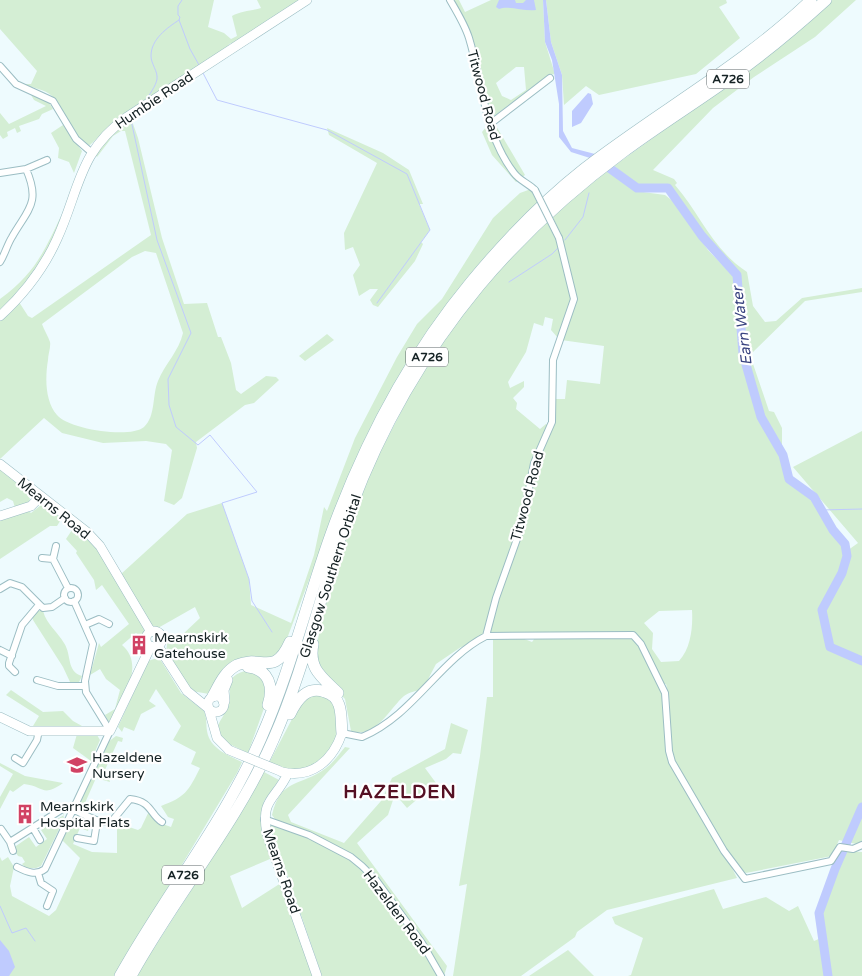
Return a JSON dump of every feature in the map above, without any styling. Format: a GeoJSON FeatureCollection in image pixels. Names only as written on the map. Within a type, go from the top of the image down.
{"type":"FeatureCollection","features":[{"type":"Feature","properties":{"kind":"highway","name":"Glasgow Southern Orbital"},"geometry":{"type":"LineString","coordinates":[[120,976],[211,830],[244,772],[277,698],[322,561],[367,447],[398,388],[430,337],[470,283],[502,246],[551,197],[587,173],[730,68],[811,0]]}},
{"type":"Feature","properties":{"kind":"highway","name":"Glasgow Southern Orbital"},"geometry":{"type":"LineString","coordinates":[[619,149],[733,76],[775,44],[826,0]]}},
{"type":"Feature","properties":{"kind":"highway","name":"Glasgow Southern Orbital"},"geometry":{"type":"LineString","coordinates":[[131,976],[219,840],[256,777],[276,735],[293,690],[340,538],[368,467],[396,410],[429,354],[456,316],[502,260],[587,173]]}},
{"type":"Feature","properties":{"kind":"highway"},"geometry":{"type":"LineString","coordinates":[[217,701],[224,676],[237,665],[269,664],[282,657],[322,561]]}},
{"type":"Feature","properties":{"kind":"highway"},"geometry":{"type":"LineString","coordinates":[[326,582],[312,656],[316,672],[338,694],[344,704],[346,717],[342,733]]}},
{"type":"Feature","properties":{"kind":"highway"},"geometry":{"type":"LineString","coordinates":[[217,701],[230,675],[240,668],[251,667],[260,670],[270,682],[269,702],[244,772]]}},
{"type":"Feature","properties":{"kind":"highway"},"geometry":{"type":"LineString","coordinates":[[256,777],[298,700],[309,691],[323,691],[334,697],[339,705],[342,733]]}},
{"type":"Feature","properties":{"kind":"street","name":"Humbie Road"},"geometry":{"type":"LineString","coordinates":[[0,316],[21,294],[48,256],[63,225],[91,152],[103,137],[127,117],[307,0]]}},
{"type":"Feature","properties":{"kind":"street","name":"Titwood Road"},"geometry":{"type":"LineString","coordinates":[[450,0],[469,40],[489,122],[500,150],[520,180],[535,190],[559,238],[574,299],[553,360],[552,422],[534,463],[522,525],[496,598],[486,636]]}},
{"type":"Feature","properties":{"kind":"street"},"geometry":{"type":"LineString","coordinates":[[0,66],[16,84],[53,101],[76,139],[91,152]]}},
{"type":"Feature","properties":{"kind":"street"},"geometry":{"type":"LineString","coordinates":[[489,122],[494,121],[550,78]]}},
{"type":"Feature","properties":{"kind":"street"},"geometry":{"type":"LineString","coordinates":[[0,173],[26,169],[47,160]]}},
{"type":"Feature","properties":{"kind":"street"},"geometry":{"type":"LineString","coordinates":[[0,262],[12,237],[32,206],[32,186],[26,169]]}},
{"type":"Feature","properties":{"kind":"street","name":"Mearns Road"},"geometry":{"type":"LineString","coordinates":[[0,464],[87,532],[100,546],[151,632],[146,640],[154,646]]}},
{"type":"Feature","properties":{"kind":"street"},"geometry":{"type":"LineString","coordinates":[[0,516],[31,506],[41,496]]}},
{"type":"Feature","properties":{"kind":"street"},"geometry":{"type":"LineString","coordinates":[[56,546],[53,559],[68,588]]}},
{"type":"Feature","properties":{"kind":"street"},"geometry":{"type":"LineString","coordinates":[[42,558],[53,559]]}},
{"type":"Feature","properties":{"kind":"street"},"geometry":{"type":"LineString","coordinates":[[0,588],[10,583],[18,584],[38,606],[48,608],[65,598]]}},
{"type":"Feature","properties":{"kind":"street"},"geometry":{"type":"LineString","coordinates":[[65,598],[65,591],[68,588]]}},
{"type":"Feature","properties":{"kind":"street"},"geometry":{"type":"LineString","coordinates":[[68,588],[73,588],[78,592],[77,598],[74,601]]}},
{"type":"Feature","properties":{"kind":"street"},"geometry":{"type":"LineString","coordinates":[[65,598],[68,601],[74,601]]}},
{"type":"Feature","properties":{"kind":"street"},"geometry":{"type":"LineString","coordinates":[[74,601],[94,650],[85,686],[88,696],[110,731]]}},
{"type":"Feature","properties":{"kind":"street"},"geometry":{"type":"LineString","coordinates":[[15,672],[9,666],[22,625],[38,606]]}},
{"type":"Feature","properties":{"kind":"street"},"geometry":{"type":"LineString","coordinates":[[99,619],[100,611]]}},
{"type":"Feature","properties":{"kind":"street"},"geometry":{"type":"LineString","coordinates":[[85,625],[99,619],[109,624]]}},
{"type":"Feature","properties":{"kind":"street"},"geometry":{"type":"LineString","coordinates":[[217,701],[208,702],[220,743],[229,750],[284,772],[304,773],[322,765],[335,750],[342,733],[362,738],[384,725],[408,707],[468,648],[486,636],[633,635],[636,637],[665,693],[669,751],[672,762],[724,851],[745,878],[831,861],[840,847],[853,849],[862,845]]}},
{"type":"Feature","properties":{"kind":"street"},"geometry":{"type":"LineString","coordinates":[[18,866],[28,872],[38,873],[48,864],[110,731],[154,646],[190,694],[214,713],[217,701]]}},
{"type":"Feature","properties":{"kind":"street"},"geometry":{"type":"LineString","coordinates":[[0,650],[12,656]]}},
{"type":"Feature","properties":{"kind":"street"},"geometry":{"type":"LineString","coordinates":[[52,686],[53,677]]}},
{"type":"Feature","properties":{"kind":"street"},"geometry":{"type":"LineString","coordinates":[[37,680],[52,686],[85,686]]}},
{"type":"Feature","properties":{"kind":"street"},"geometry":{"type":"LineString","coordinates":[[190,694],[217,701]]}},
{"type":"Feature","properties":{"kind":"street"},"geometry":{"type":"LineString","coordinates":[[214,727],[217,701]]}},
{"type":"Feature","properties":{"kind":"street"},"geometry":{"type":"LineString","coordinates":[[0,717],[26,730],[110,731]]}},
{"type":"Feature","properties":{"kind":"street"},"geometry":{"type":"LineString","coordinates":[[15,758],[23,763],[37,740],[39,730]]}},
{"type":"Feature","properties":{"kind":"street","name":"Mearns Road"},"geometry":{"type":"LineString","coordinates":[[284,772],[268,802],[264,819],[267,834],[317,976]]}},
{"type":"Feature","properties":{"kind":"street"},"geometry":{"type":"LineString","coordinates":[[10,842],[64,808],[74,810],[98,822],[107,822],[117,818],[127,801],[132,799],[151,808],[158,820],[162,822]]}},
{"type":"Feature","properties":{"kind":"street","name":"Hazelden Road"},"geometry":{"type":"LineString","coordinates":[[264,819],[309,835],[345,854],[362,866],[376,880],[422,943],[441,976]]}},
{"type":"Feature","properties":{"kind":"street"},"geometry":{"type":"LineString","coordinates":[[77,838],[94,841],[98,822]]}},
{"type":"Feature","properties":{"kind":"street"},"geometry":{"type":"LineString","coordinates":[[33,828],[40,840]]}},
{"type":"Feature","properties":{"kind":"street"},"geometry":{"type":"LineString","coordinates":[[1,829],[10,842],[12,852]]}},
{"type":"Feature","properties":{"kind":"street"},"geometry":{"type":"LineString","coordinates":[[38,873],[41,883],[53,891],[47,906]]}},
{"type":"Feature","properties":{"kind":"green space"},"geometry":{"type":"Polygon","coordinates":[[[0,0],[214,0],[208,27],[224,33],[231,39],[237,36],[232,16],[261,8],[257,0],[303,0],[239,41],[229,44],[228,48],[111,125],[90,145],[79,138],[52,96],[42,90],[23,84],[31,84],[37,71],[0,29],[0,0]]]}},
{"type":"Feature","properties":{"kind":"green space"},"geometry":{"type":"Polygon","coordinates":[[[452,0],[459,0],[465,12],[491,0],[543,0],[545,42],[555,74],[549,75],[490,119],[473,42],[452,0]],[[516,67],[496,83],[502,96],[511,100],[526,90],[524,67],[516,67]]]}},
{"type":"Feature","properties":{"kind":"green space"},"geometry":{"type":"Polygon","coordinates":[[[546,0],[726,0],[727,3],[719,7],[740,38],[696,74],[599,95],[586,86],[564,105],[562,75],[551,42],[546,0]]]}},
{"type":"Feature","properties":{"kind":"green space"},"geometry":{"type":"Polygon","coordinates":[[[830,0],[856,0],[815,37],[754,77],[713,108],[653,170],[674,179],[677,183],[675,185],[716,242],[735,263],[747,272],[753,306],[765,322],[776,321],[802,298],[862,288],[862,292],[805,301],[750,355],[769,411],[774,412],[782,428],[782,458],[787,480],[816,504],[831,532],[843,546],[844,553],[858,543],[793,467],[862,431],[862,842],[856,844],[839,840],[832,856],[746,873],[728,860],[737,878],[607,910],[577,932],[575,937],[521,976],[453,976],[467,884],[459,886],[480,756],[487,697],[493,697],[493,639],[522,638],[532,642],[535,638],[490,633],[491,620],[522,531],[517,528],[483,634],[468,646],[461,647],[436,664],[423,689],[404,696],[375,727],[368,731],[351,731],[345,699],[320,673],[314,656],[334,570],[370,472],[418,379],[458,320],[501,267],[549,220],[555,233],[572,299],[558,338],[551,330],[553,319],[545,317],[543,326],[534,323],[526,352],[508,382],[510,388],[524,381],[524,387],[513,398],[517,403],[516,409],[540,429],[546,424],[551,427],[551,399],[565,399],[567,380],[600,384],[604,346],[561,340],[576,303],[561,236],[552,215],[610,169],[632,188],[643,192],[665,195],[674,202],[708,250],[735,278],[737,286],[740,287],[735,272],[703,235],[686,208],[668,187],[639,186],[614,166],[764,58],[830,0]],[[692,610],[659,611],[644,623],[653,633],[652,649],[661,662],[679,661],[683,656],[689,644],[692,610]],[[666,684],[660,685],[663,695],[667,756],[671,765],[669,696],[666,684]]]}},
{"type":"Feature","properties":{"kind":"green space"},"geometry":{"type":"Polygon","coordinates":[[[31,95],[48,101],[53,109],[42,114],[39,119],[19,126],[21,131],[17,133],[15,128],[7,132],[8,136],[3,139],[0,135],[0,113],[9,124],[46,106],[34,100],[31,95]]]}},
{"type":"Feature","properties":{"kind":"green space"},"geometry":{"type":"Polygon","coordinates":[[[131,118],[138,138],[162,238],[184,304],[207,303],[218,337],[221,337],[231,363],[236,390],[241,394],[266,376],[276,377],[279,380],[254,403],[245,405],[196,442],[197,448],[182,498],[174,505],[164,501],[172,450],[166,444],[146,441],[103,443],[62,433],[44,418],[0,459],[0,319],[19,302],[28,316],[32,318],[151,235],[125,131],[121,131],[113,136],[97,157],[94,153],[109,135],[131,118]],[[145,251],[132,257],[42,324],[50,344],[46,374],[48,396],[53,409],[63,420],[86,428],[113,432],[137,431],[148,422],[158,381],[178,346],[183,333],[156,253],[145,251]]]}},
{"type":"Feature","properties":{"kind":"green space"},"geometry":{"type":"Polygon","coordinates":[[[495,124],[525,175],[516,182],[492,155],[482,132],[487,126],[495,124]]]}},
{"type":"Feature","properties":{"kind":"green space"},"geometry":{"type":"Polygon","coordinates":[[[63,125],[82,151],[74,173],[69,162],[58,158],[59,148],[51,133],[63,125]]]}},
{"type":"Feature","properties":{"kind":"green space"},"geometry":{"type":"Polygon","coordinates":[[[327,128],[383,153],[409,170],[423,204],[419,204],[430,230],[421,242],[423,244],[415,261],[378,307],[373,305],[370,300],[378,289],[370,289],[359,296],[353,275],[360,265],[353,247],[345,250],[344,233],[377,163],[329,135],[327,128]]]}},
{"type":"Feature","properties":{"kind":"green space"},"geometry":{"type":"Polygon","coordinates":[[[531,189],[540,204],[509,232],[333,516],[285,644],[278,656],[243,661],[209,694],[192,691],[166,653],[168,637],[182,635],[200,618],[195,607],[158,628],[152,627],[121,574],[187,514],[222,503],[249,579],[251,605],[291,623],[314,555],[324,507],[327,511],[355,438],[397,357],[417,324],[442,299],[493,218],[520,193],[531,189]]]}},
{"type":"Feature","properties":{"kind":"green space"},"geometry":{"type":"Polygon","coordinates":[[[61,216],[51,243],[37,268],[0,311],[0,299],[12,290],[29,272],[49,241],[61,216]]]}},
{"type":"Feature","properties":{"kind":"green space"},"geometry":{"type":"Polygon","coordinates":[[[327,334],[334,340],[305,361],[299,356],[327,334]]]}},
{"type":"Feature","properties":{"kind":"green space"},"geometry":{"type":"Polygon","coordinates":[[[0,468],[27,491],[30,499],[28,503],[15,508],[13,501],[7,498],[0,502],[0,468]]]}},
{"type":"Feature","properties":{"kind":"green space"},"geometry":{"type":"Polygon","coordinates":[[[41,505],[62,518],[57,526],[50,526],[0,559],[0,518],[28,511],[31,513],[41,505]]]}},
{"type":"Feature","properties":{"kind":"green space"},"geometry":{"type":"Polygon","coordinates":[[[74,527],[89,538],[97,548],[146,628],[141,637],[136,633],[122,645],[129,653],[132,662],[132,672],[126,692],[111,720],[108,721],[105,715],[115,709],[120,690],[106,679],[100,669],[90,675],[99,643],[101,647],[129,624],[102,585],[96,590],[94,580],[76,553],[77,551],[66,539],[74,527]]]}},
{"type":"Feature","properties":{"kind":"green space"},"geometry":{"type":"Polygon","coordinates":[[[38,611],[43,611],[47,620],[64,643],[71,667],[77,674],[82,676],[79,682],[70,682],[63,667],[33,620],[32,616],[38,611]]]}},
{"type":"Feature","properties":{"kind":"green space"},"geometry":{"type":"Polygon","coordinates":[[[160,659],[181,693],[204,711],[209,737],[216,747],[242,762],[237,773],[115,976],[0,976],[0,857],[2,861],[8,857],[14,867],[10,886],[12,896],[49,916],[56,910],[80,858],[62,840],[71,819],[78,817],[90,822],[88,831],[80,828],[73,844],[92,852],[117,853],[117,828],[123,825],[138,830],[141,828],[150,809],[157,822],[171,827],[174,819],[168,817],[161,806],[176,800],[185,793],[192,783],[200,768],[191,764],[196,752],[173,740],[181,726],[156,689],[149,701],[156,706],[141,714],[134,731],[124,727],[122,732],[118,727],[148,661],[160,659]]]}},
{"type":"Feature","properties":{"kind":"green space"},"geometry":{"type":"Polygon","coordinates":[[[245,671],[251,671],[265,682],[268,697],[248,753],[223,741],[217,729],[228,707],[231,681],[233,677],[245,671]]]}},
{"type":"Feature","properties":{"kind":"green space"},"geometry":{"type":"Polygon","coordinates":[[[11,690],[43,712],[63,711],[73,721],[82,726],[33,726],[39,716],[6,695],[11,690]]]}},
{"type":"Feature","properties":{"kind":"green space"},"geometry":{"type":"Polygon","coordinates":[[[319,693],[337,705],[337,733],[326,754],[314,765],[299,771],[292,771],[269,763],[303,698],[319,693]]]}},
{"type":"Feature","properties":{"kind":"green space"},"geometry":{"type":"Polygon","coordinates":[[[451,723],[468,730],[461,754],[453,753],[446,759],[425,768],[436,783],[407,808],[395,794],[388,815],[357,843],[447,966],[444,976],[322,976],[271,827],[271,823],[280,826],[272,815],[276,803],[286,788],[317,774],[331,764],[345,747],[350,748],[288,815],[291,822],[344,843],[381,801],[392,778],[445,749],[451,723]]]}},
{"type":"Feature","properties":{"kind":"green space"},"geometry":{"type":"Polygon","coordinates":[[[77,734],[97,735],[100,740],[91,761],[73,748],[77,734]]]}},
{"type":"Feature","properties":{"kind":"green space"},"geometry":{"type":"Polygon","coordinates":[[[116,736],[123,738],[122,742],[118,741],[105,770],[108,772],[110,782],[96,778],[85,803],[89,805],[86,811],[82,810],[80,803],[108,742],[116,736]]]}},
{"type":"Feature","properties":{"kind":"green space"},"geometry":{"type":"Polygon","coordinates":[[[0,763],[25,776],[63,783],[51,790],[43,790],[24,784],[13,792],[10,790],[0,809],[0,797],[13,774],[0,766],[0,763]]]}},
{"type":"Feature","properties":{"kind":"green space"},"geometry":{"type":"Polygon","coordinates":[[[264,772],[279,780],[264,801],[260,818],[279,876],[270,859],[230,876],[242,908],[281,883],[313,976],[136,976],[232,827],[264,772]]]}},
{"type":"Feature","properties":{"kind":"green space"},"geometry":{"type":"Polygon","coordinates":[[[63,815],[64,819],[41,866],[26,868],[22,864],[25,862],[22,857],[18,856],[13,848],[29,837],[36,847],[47,839],[41,830],[50,824],[52,826],[55,825],[54,821],[63,815]]]}},
{"type":"Feature","properties":{"kind":"green space"},"geometry":{"type":"Polygon","coordinates":[[[841,851],[862,852],[862,976],[628,976],[631,975],[643,938],[615,924],[612,917],[714,889],[723,909],[766,897],[789,911],[798,906],[814,941],[821,938],[824,895],[841,851]]]}},
{"type":"Feature","properties":{"kind":"green space"},"geometry":{"type":"Polygon","coordinates":[[[568,950],[594,976],[529,976],[568,950]]]}},
{"type":"Feature","properties":{"kind":"water"},"geometry":{"type":"Polygon","coordinates":[[[499,0],[515,0],[516,3],[523,3],[526,0],[534,0],[536,10],[499,9],[496,7],[499,0]]]}},
{"type":"Feature","properties":{"kind":"water"},"geometry":{"type":"Polygon","coordinates":[[[543,0],[546,0],[551,42],[562,75],[563,131],[572,148],[595,154],[590,158],[571,152],[559,137],[559,104],[552,60],[545,42],[543,0]]]}},
{"type":"Feature","properties":{"kind":"water"},"geometry":{"type":"Polygon","coordinates":[[[588,93],[591,94],[593,104],[581,123],[572,127],[572,111],[588,93]]]}},
{"type":"Feature","properties":{"kind":"water"},"geometry":{"type":"Polygon","coordinates":[[[0,940],[9,951],[15,967],[9,976],[0,976],[0,940]]]}},
{"type":"Feature","properties":{"kind":"waterway"},"geometry":{"type":"LineString","coordinates":[[182,0],[178,6],[179,20],[190,49],[199,65]]}},
{"type":"Feature","properties":{"kind":"waterway"},"geometry":{"type":"LineString","coordinates":[[146,100],[157,79],[151,56],[154,44],[165,30],[179,20]]}},
{"type":"Feature","properties":{"kind":"waterway"},"geometry":{"type":"LineString","coordinates":[[203,73],[217,100],[327,130],[407,174],[430,230],[377,303]]}},
{"type":"Feature","properties":{"kind":"waterway"},"geometry":{"type":"LineString","coordinates":[[131,120],[157,240],[191,333],[168,379],[169,405],[176,427],[198,445],[210,435],[257,492],[222,503],[249,579],[252,601],[272,632]]}},
{"type":"Feature","properties":{"kind":"waterway","name":"Earn Water"},"geometry":{"type":"LineString","coordinates":[[601,162],[637,188],[668,188],[702,236],[737,275],[743,354],[761,417],[783,455],[789,479],[814,497],[833,530],[845,544],[847,556],[842,573],[822,610],[830,647],[862,661]]}},
{"type":"Feature","properties":{"kind":"waterway"},"geometry":{"type":"LineString","coordinates":[[565,240],[583,217],[589,193]]}},
{"type":"Feature","properties":{"kind":"waterway"},"geometry":{"type":"LineString","coordinates":[[509,282],[552,254],[558,248]]}},
{"type":"Feature","properties":{"kind":"waterway"},"geometry":{"type":"LineString","coordinates":[[822,510],[862,509]]}},
{"type":"Feature","properties":{"kind":"waterway","name":"Earn Water"},"geometry":{"type":"LineString","coordinates":[[828,976],[819,913],[835,869],[862,807]]}},
{"type":"Feature","properties":{"kind":"waterway"},"geometry":{"type":"LineString","coordinates":[[0,906],[12,933],[26,928],[35,941]]}},
{"type":"Feature","properties":{"kind":"place","name":"Mearnskirk Gatehouse"},"geometry":{"type":"Point","coordinates":[139,645]}},
{"type":"Feature","properties":{"kind":"place","name":"Hazeldene Nursery"},"geometry":{"type":"Point","coordinates":[77,765]}},
{"type":"Feature","properties":{"kind":"place","name":"Mearnskirk Hospital Flats"},"geometry":{"type":"Point","coordinates":[25,814]}},
{"type":"Feature","properties":{"kind":"district","name":"HAZELDEN"},"geometry":{"type":"Point","coordinates":[400,791]}}]}
